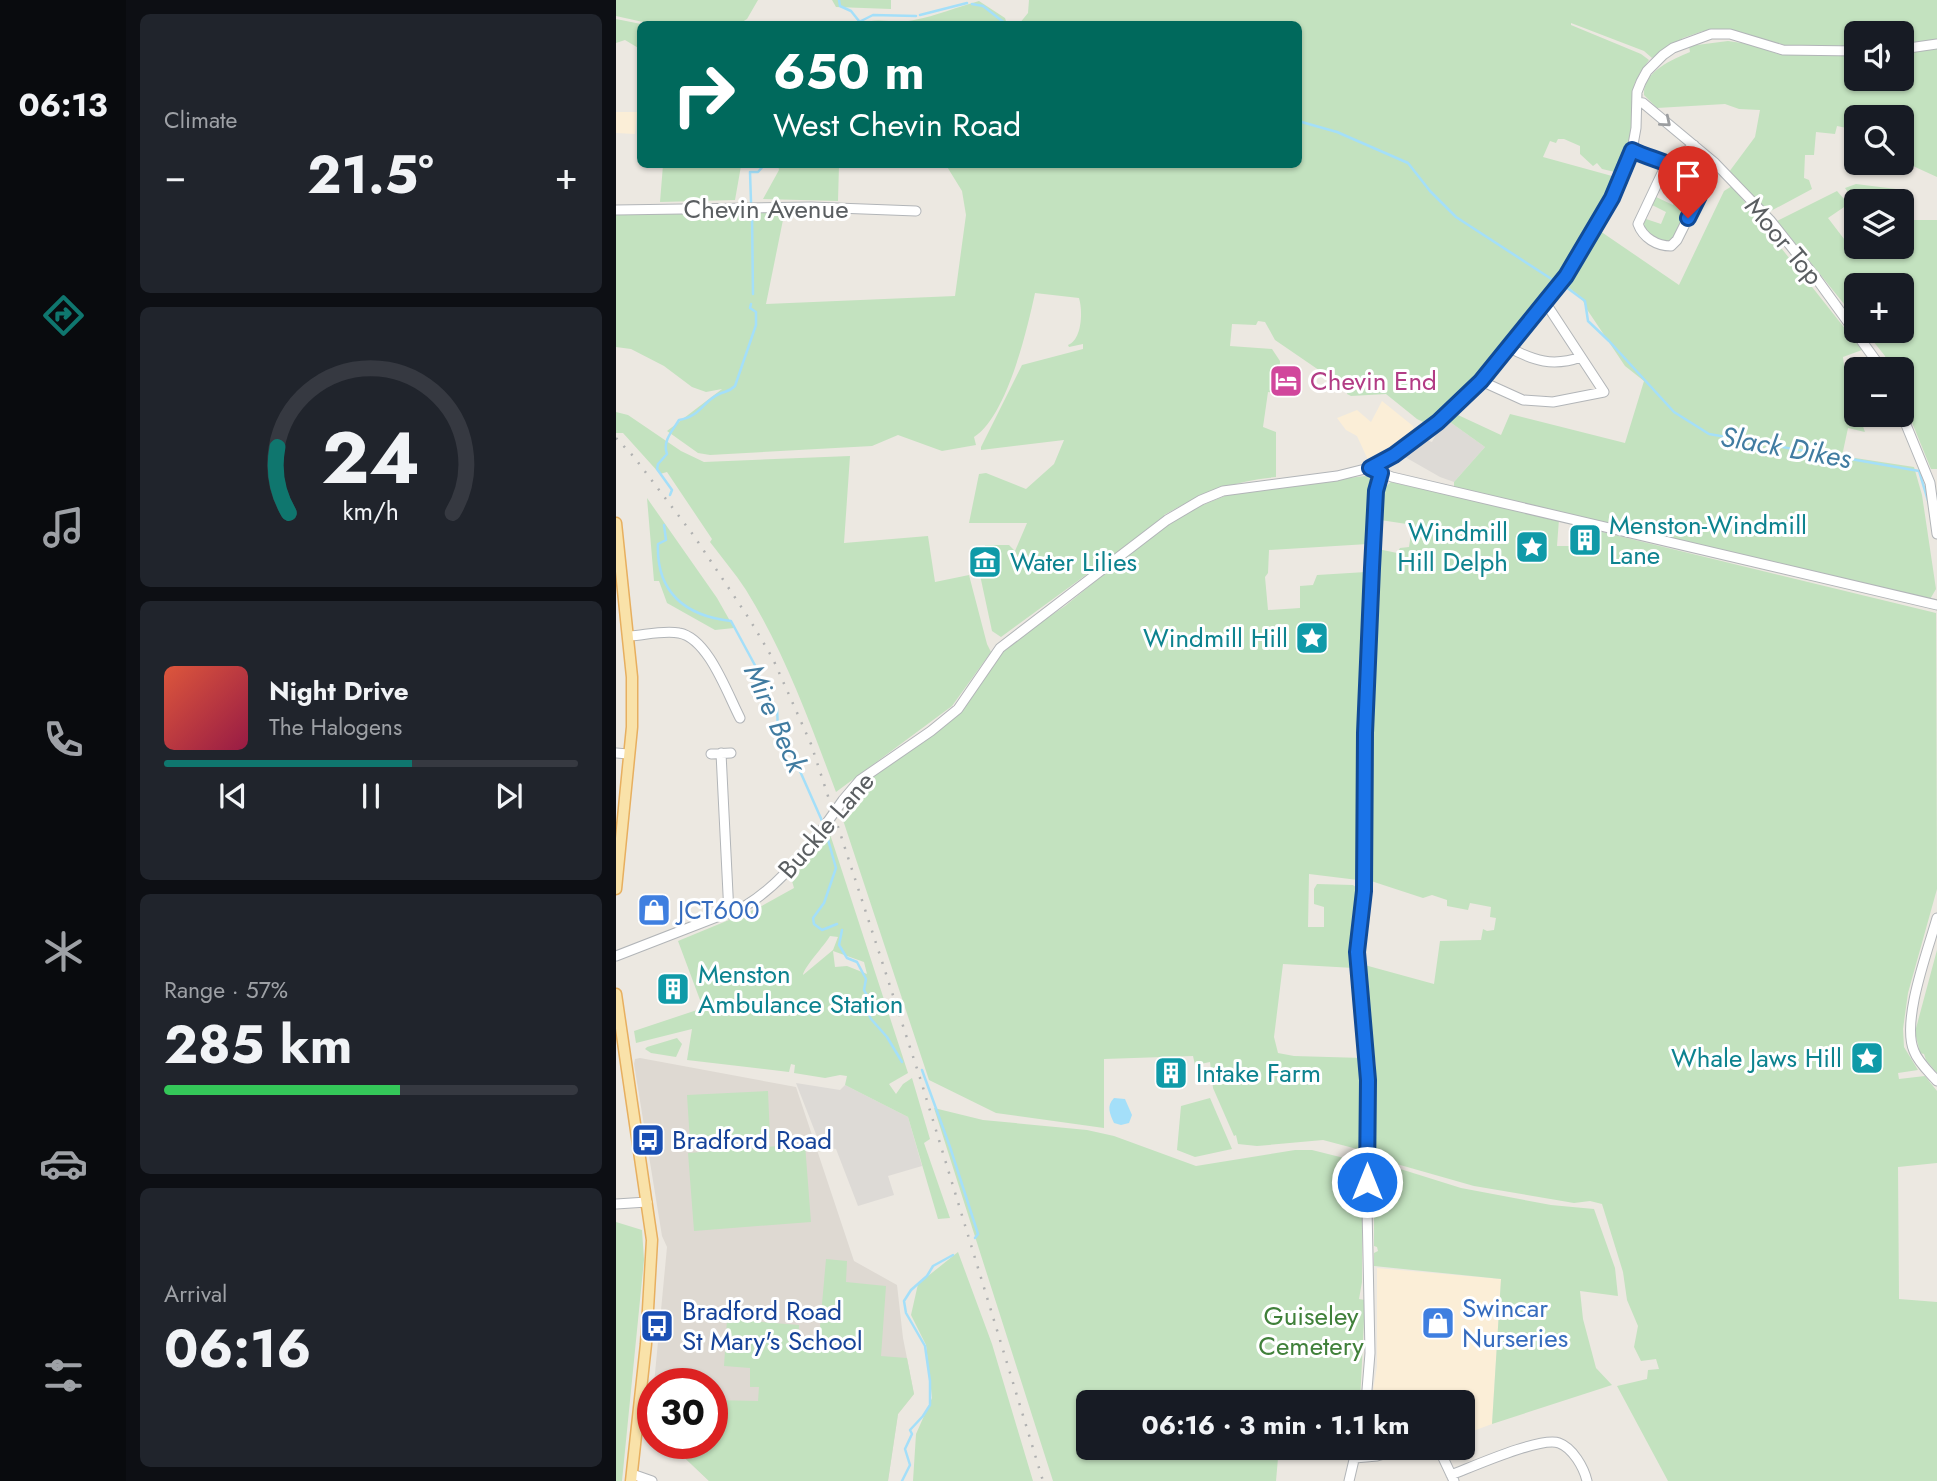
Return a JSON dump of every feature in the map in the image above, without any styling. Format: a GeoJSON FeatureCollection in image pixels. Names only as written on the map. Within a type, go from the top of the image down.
{"type":"FeatureCollection","features":[{"type":"Feature","properties":{"kind":"main road"},"geometry":{"type":"LineString","coordinates":[[616,523],[619,573],[630,636],[632,698],[616,889]]}},
{"type":"Feature","properties":{"kind":"main road"},"geometry":{"type":"LineString","coordinates":[[616,994],[619,1040],[647,1202],[652,1259],[632,1477]]}},
{"type":"Feature","properties":{"kind":"street","name":"Buckle Lane"},"geometry":{"type":"LineString","coordinates":[[616,956],[729,914],[758,898],[792,867],[860,780],[931,732],[958,709],[1000,648],[1167,520],[1201,500],[1223,491],[1337,476],[1370,468],[1432,428],[1481,381],[1566,276],[1593,233],[1622,177],[1632,150],[1641,82],[1647,71],[1663,55],[1673,48],[1711,34],[1730,34],[1783,50],[1844,51]]}},
{"type":"Feature","properties":{"kind":"street"},"geometry":{"type":"LineString","coordinates":[[1914,47],[1937,44]]}},
{"type":"Feature","properties":{"kind":"street","name":"Moor Top"},"geometry":{"type":"LineString","coordinates":[[1637,102],[1643,103],[1715,163],[1770,220],[1825,288],[1874,357]]}},
{"type":"Feature","properties":{"kind":"street"},"geometry":{"type":"LineString","coordinates":[[1632,150],[1672,164],[1694,186],[1699,196],[1671,246],[1662,246],[1646,238],[1638,225],[1664,169],[1672,164],[1694,145]]}},
{"type":"Feature","properties":{"kind":"street","name":"Chevin Avenue"},"geometry":{"type":"LineString","coordinates":[[616,210],[810,207],[916,211]]}},
{"type":"Feature","properties":{"kind":"street"},"geometry":{"type":"LineString","coordinates":[[1481,381],[1522,400],[1553,402],[1604,391],[1545,302]]}},
{"type":"Feature","properties":{"kind":"street"},"geometry":{"type":"LineString","coordinates":[[1508,347],[1524,356],[1549,362],[1564,363],[1581,357]]}},
{"type":"Feature","properties":{"kind":"street"},"geometry":{"type":"LineString","coordinates":[[1908,427],[1933,481],[1937,534]]}},
{"type":"Feature","properties":{"kind":"street"},"geometry":{"type":"LineString","coordinates":[[1370,468],[1381,473],[1937,605]]}},
{"type":"Feature","properties":{"kind":"street"},"geometry":{"type":"LineString","coordinates":[[1367,1390],[1370,1353],[1366,1159],[1368,1080],[1357,952],[1364,891],[1365,733],[1372,568],[1376,491],[1381,473]]}},
{"type":"Feature","properties":{"kind":"street"},"geometry":{"type":"LineString","coordinates":[[630,636],[676,632],[689,636],[703,647],[740,718]]}},
{"type":"Feature","properties":{"kind":"street"},"geometry":{"type":"LineString","coordinates":[[616,753],[628,754]]}},
{"type":"Feature","properties":{"kind":"street"},"geometry":{"type":"LineString","coordinates":[[721,754],[729,914]]}},
{"type":"Feature","properties":{"kind":"street"},"geometry":{"type":"LineString","coordinates":[[1937,918],[1912,1010],[1910,1037],[1914,1052],[1937,1082]]}},
{"type":"Feature","properties":{"kind":"street"},"geometry":{"type":"LineString","coordinates":[[616,1204],[647,1202]]}},
{"type":"Feature","properties":{"kind":"street"},"geometry":{"type":"LineString","coordinates":[[1444,1460],[1452,1478],[1540,1442],[1558,1442],[1569,1449],[1584,1470],[1587,1481]]}},
{"type":"Feature","properties":{"kind":"street"},"geometry":{"type":"LineString","coordinates":[[1349,1481],[1354,1460]]}},
{"type":"Feature","properties":{"kind":"street"},"geometry":{"type":"LineString","coordinates":[[632,1477],[652,1481]]}},
{"type":"Feature","properties":{"kind":"shaded area"},"geometry":{"type":"Polygon","coordinates":[[[616,112],[637,112],[635,134],[616,133],[616,112]]]}},
{"type":"Feature","properties":{"kind":"shaded area"},"geometry":{"type":"Polygon","coordinates":[[[1382,401],[1413,426],[1415,436],[1391,452],[1369,462],[1357,436],[1346,430],[1337,418],[1357,410],[1371,422],[1382,401]]]}},
{"type":"Feature","properties":{"kind":"shaded area","name":"Chevin End"},"geometry":{"type":"Polygon","coordinates":[[[1450,422],[1485,447],[1454,482],[1405,457],[1426,440],[1432,442],[1436,434],[1450,422]]]}},
{"type":"Feature","properties":{"kind":"shaded area"},"geometry":{"type":"Polygon","coordinates":[[[635,1059],[796,1087],[854,1261],[897,1285],[903,1338],[914,1394],[898,1414],[888,1481],[709,1481],[686,1459],[728,1459],[728,1368],[656,1368],[667,1247],[662,1236],[635,1059]]]}},
{"type":"Feature","properties":{"kind":"shaded area"},"geometry":{"type":"Polygon","coordinates":[[[796,1083],[840,1090],[845,1085],[908,1117],[922,1166],[888,1176],[894,1195],[858,1206],[836,1149],[821,1147],[796,1083]]]}},
{"type":"Feature","properties":{"kind":"shaded area","name":"Swincar Nurseries"},"geometry":{"type":"Polygon","coordinates":[[[1377,1268],[1501,1279],[1492,1424],[1475,1430],[1475,1390],[1373,1390],[1377,1367],[1377,1268]]]}},
{"type":"Feature","properties":{"kind":"green space"},"geometry":{"type":"Polygon","coordinates":[[[616,0],[758,0],[744,21],[638,21],[616,16],[616,0]]]}},
{"type":"Feature","properties":{"kind":"green space"},"geometry":{"type":"Polygon","coordinates":[[[832,0],[891,0],[891,9],[836,7],[832,0]]]}},
{"type":"Feature","properties":{"kind":"green space"},"geometry":{"type":"Polygon","coordinates":[[[1029,0],[1937,0],[1937,40],[1914,45],[1914,21],[1844,21],[1844,47],[1784,45],[1745,34],[1703,31],[1683,38],[1652,58],[1644,51],[1571,23],[1649,60],[1634,85],[1630,142],[1615,172],[1602,169],[1597,163],[1593,166],[1580,154],[1580,146],[1564,139],[1558,139],[1556,143],[1550,141],[1543,157],[1612,176],[1607,194],[1591,229],[1571,260],[1474,379],[1427,424],[1386,394],[1347,394],[1348,390],[1275,340],[1265,322],[1258,321],[1256,325],[1232,324],[1230,346],[1272,349],[1280,361],[1278,393],[1268,392],[1263,427],[1276,432],[1276,477],[1218,489],[1164,515],[1164,518],[1001,637],[992,631],[980,575],[981,571],[988,572],[987,568],[982,567],[985,545],[1009,545],[1015,551],[1027,523],[969,523],[979,474],[986,473],[1026,489],[1054,464],[1064,440],[981,450],[981,447],[1022,365],[1083,349],[1083,344],[1068,345],[1079,331],[1079,298],[1035,293],[1027,328],[1006,392],[986,426],[974,437],[976,445],[942,451],[898,435],[872,446],[710,455],[698,453],[667,431],[722,389],[706,392],[692,387],[664,366],[631,349],[616,347],[616,215],[785,210],[766,304],[955,296],[966,215],[962,191],[948,168],[1302,168],[1302,21],[1021,21],[1028,13],[1029,0]]]}},
{"type":"Feature","properties":{"kind":"green space"},"geometry":{"type":"Polygon","coordinates":[[[979,1],[1006,21],[906,21],[979,1]]]}},
{"type":"Feature","properties":{"kind":"green space"},"geometry":{"type":"Polygon","coordinates":[[[616,19],[637,23],[637,47],[625,40],[616,43],[616,19]]]}},
{"type":"Feature","properties":{"kind":"green space"},"geometry":{"type":"Polygon","coordinates":[[[1728,41],[1749,44],[1778,54],[1844,55],[1844,91],[1914,91],[1914,52],[1937,49],[1937,177],[1914,166],[1914,105],[1844,105],[1844,127],[1837,126],[1835,134],[1816,132],[1814,155],[1805,155],[1804,178],[1809,180],[1812,189],[1769,212],[1729,172],[1755,137],[1760,110],[1739,109],[1725,104],[1657,108],[1644,95],[1648,79],[1653,73],[1690,52],[1689,46],[1728,41]]]}},
{"type":"Feature","properties":{"kind":"green space"},"geometry":{"type":"Polygon","coordinates":[[[663,168],[741,168],[735,200],[660,202],[663,168]]]}},
{"type":"Feature","properties":{"kind":"green space"},"geometry":{"type":"Polygon","coordinates":[[[839,168],[838,201],[763,199],[779,170],[839,168]]]}},
{"type":"Feature","properties":{"kind":"green space"},"geometry":{"type":"Polygon","coordinates":[[[1674,168],[1692,188],[1695,197],[1673,242],[1659,241],[1644,229],[1643,218],[1661,224],[1666,212],[1650,204],[1654,196],[1673,205],[1680,193],[1662,181],[1674,168]]]}},
{"type":"Feature","properties":{"kind":"green space"},"geometry":{"type":"Polygon","coordinates":[[[1856,184],[1896,189],[1846,189],[1856,184]]]}},
{"type":"Feature","properties":{"kind":"green space"},"geometry":{"type":"Polygon","coordinates":[[[1732,186],[1844,327],[1844,343],[1856,343],[1862,350],[1843,357],[1844,427],[1863,427],[1865,432],[1848,428],[1842,456],[1914,467],[1922,495],[1936,589],[1929,601],[1454,487],[1454,482],[1485,447],[1450,422],[1458,415],[1501,435],[1510,414],[1625,443],[1644,381],[1625,366],[1582,298],[1568,287],[1600,231],[1679,285],[1724,191],[1732,186]]]}},
{"type":"Feature","properties":{"kind":"green space"},"geometry":{"type":"Polygon","coordinates":[[[1837,191],[1844,199],[1844,207],[1828,218],[1844,239],[1844,259],[1914,259],[1914,220],[1937,220],[1937,469],[1931,469],[1914,427],[1914,357],[1885,357],[1875,343],[1914,343],[1914,273],[1844,273],[1844,304],[1777,221],[1837,191]]]}},
{"type":"Feature","properties":{"kind":"green space"},"geometry":{"type":"Polygon","coordinates":[[[616,412],[628,415],[681,451],[704,462],[850,456],[844,543],[928,536],[935,582],[969,575],[991,652],[952,706],[836,792],[796,689],[760,614],[742,584],[710,542],[712,539],[667,472],[660,474],[623,433],[616,433],[616,412]]]}},
{"type":"Feature","properties":{"kind":"green space"},"geometry":{"type":"Polygon","coordinates":[[[1365,476],[1371,478],[1368,544],[1269,550],[1268,573],[1265,577],[1268,610],[1300,608],[1300,586],[1313,585],[1317,575],[1366,572],[1359,758],[1358,880],[1309,874],[1308,927],[1324,927],[1324,907],[1314,904],[1314,889],[1317,884],[1353,885],[1357,888],[1353,928],[1354,968],[1283,964],[1274,1037],[1278,1053],[1363,1058],[1361,1146],[1357,1149],[1323,1140],[1257,1146],[1238,1144],[1213,1088],[1210,1062],[1195,1065],[1193,1056],[1104,1059],[1104,1128],[996,1113],[929,1080],[843,820],[872,775],[935,733],[952,718],[1002,652],[1020,636],[1065,606],[1167,523],[1190,510],[1235,492],[1365,476]]]}},
{"type":"Feature","properties":{"kind":"green space"},"geometry":{"type":"Polygon","coordinates":[[[1391,482],[1559,519],[1557,546],[1594,546],[1594,530],[1936,613],[1937,889],[1908,993],[1903,1029],[1904,1047],[1918,1070],[1898,1073],[1899,1079],[1925,1076],[1937,1091],[1937,1163],[1898,1167],[1899,1299],[1937,1302],[1937,1481],[1668,1481],[1617,1386],[1647,1379],[1648,1370],[1659,1369],[1656,1359],[1641,1361],[1634,1347],[1638,1326],[1627,1300],[1623,1272],[1602,1204],[1590,1201],[1574,1203],[1474,1186],[1372,1157],[1376,1065],[1361,964],[1434,984],[1440,941],[1481,940],[1483,929],[1494,930],[1496,918],[1490,917],[1491,907],[1470,903],[1468,910],[1447,906],[1447,900],[1432,895],[1423,898],[1368,880],[1366,793],[1378,549],[1397,553],[1400,548],[1409,547],[1412,527],[1380,520],[1382,490],[1391,482]]]}},
{"type":"Feature","properties":{"kind":"green space"},"geometry":{"type":"Polygon","coordinates":[[[647,498],[717,598],[734,628],[715,630],[667,603],[659,581],[654,581],[647,498]]]}},
{"type":"Feature","properties":{"kind":"green space"},"geometry":{"type":"Polygon","coordinates":[[[828,828],[908,1073],[889,1084],[896,1094],[903,1084],[912,1078],[930,1139],[924,1143],[950,1218],[938,1219],[908,1117],[845,1085],[847,1076],[825,1078],[794,1073],[795,1065],[791,1064],[789,1072],[687,1060],[692,1029],[636,1043],[634,1031],[703,1008],[678,941],[758,908],[794,888],[790,874],[828,828]],[[830,936],[803,975],[833,950],[838,937],[830,936]],[[833,951],[835,967],[847,966],[867,974],[864,962],[833,951]]]}},
{"type":"Feature","properties":{"kind":"green space"},"geometry":{"type":"Polygon","coordinates":[[[1937,950],[1937,1073],[1924,1054],[1920,1053],[1915,1032],[1937,950]]]}},
{"type":"Feature","properties":{"kind":"green space"},"geometry":{"type":"Polygon","coordinates":[[[677,1038],[682,1044],[676,1057],[651,1053],[645,1049],[647,1047],[677,1038]]]}},
{"type":"Feature","properties":{"kind":"green space"},"geometry":{"type":"Polygon","coordinates":[[[768,1091],[770,1138],[690,1142],[687,1095],[768,1091]]]}},
{"type":"Feature","properties":{"kind":"green space"},"geometry":{"type":"Polygon","coordinates":[[[1210,1098],[1232,1149],[1195,1157],[1177,1150],[1181,1106],[1210,1098]]]}},
{"type":"Feature","properties":{"kind":"green space","name":"Guiseley Cemetery"},"geometry":{"type":"Polygon","coordinates":[[[934,1108],[983,1120],[1087,1130],[1114,1136],[1196,1166],[1295,1150],[1312,1150],[1360,1162],[1362,1282],[1359,1299],[1365,1300],[1361,1390],[1076,1390],[1076,1460],[1278,1460],[1276,1481],[1053,1481],[934,1108]]]}},
{"type":"Feature","properties":{"kind":"green space"},"geometry":{"type":"Polygon","coordinates":[[[805,1144],[811,1222],[694,1231],[688,1153],[805,1144]]]}},
{"type":"Feature","properties":{"kind":"green space"},"geometry":{"type":"Polygon","coordinates":[[[1378,1162],[1461,1188],[1551,1205],[1594,1209],[1615,1268],[1618,1296],[1580,1291],[1583,1319],[1596,1368],[1612,1385],[1492,1424],[1501,1279],[1374,1266],[1374,1253],[1378,1251],[1374,1246],[1374,1164],[1378,1162]]]}},
{"type":"Feature","properties":{"kind":"green space"},"geometry":{"type":"Polygon","coordinates":[[[616,1222],[642,1230],[644,1260],[622,1481],[616,1481],[616,1222]]]}},
{"type":"Feature","properties":{"kind":"green space"},"geometry":{"type":"Polygon","coordinates":[[[958,1252],[992,1344],[1033,1481],[913,1481],[916,1434],[932,1398],[926,1345],[911,1315],[918,1284],[958,1252]]]}},
{"type":"Feature","properties":{"kind":"green space"},"geometry":{"type":"Polygon","coordinates":[[[826,1259],[847,1261],[846,1282],[886,1286],[881,1356],[907,1358],[914,1394],[898,1414],[888,1481],[709,1481],[686,1459],[728,1459],[728,1400],[758,1401],[759,1387],[750,1387],[750,1368],[724,1366],[727,1319],[799,1325],[798,1347],[818,1349],[826,1259]]]}},
{"type":"Feature","properties":{"kind":"water"},"geometry":{"type":"Polygon","coordinates":[[[1114,1098],[1125,1099],[1132,1115],[1129,1123],[1114,1123],[1109,1107],[1114,1098]]]}},
{"type":"Feature","properties":{"kind":"waterway"},"geometry":{"type":"LineString","coordinates":[[839,0],[840,6],[851,11],[859,21]]}},
{"type":"Feature","properties":{"kind":"waterway"},"geometry":{"type":"LineString","coordinates":[[920,15],[967,3]]}},
{"type":"Feature","properties":{"kind":"waterway"},"geometry":{"type":"LineString","coordinates":[[972,4],[983,6],[1002,21]]}},
{"type":"Feature","properties":{"kind":"waterway"},"geometry":{"type":"LineString","coordinates":[[861,21],[873,15],[916,16]]}},
{"type":"Feature","properties":{"kind":"waterway"},"geometry":{"type":"LineString","coordinates":[[1302,122],[1337,132],[1408,163],[1430,191],[1456,217],[1553,280]]}},
{"type":"Feature","properties":{"kind":"waterway","name":"Mire Beck"},"geometry":{"type":"LineString","coordinates":[[751,202],[750,172],[758,172],[762,168]]}},
{"type":"Feature","properties":{"kind":"waterway","name":"Mire Beck"},"geometry":{"type":"LineString","coordinates":[[752,214],[753,294]]}},
{"type":"Feature","properties":{"kind":"waterway","name":"Slack Dikes"},"geometry":{"type":"LineString","coordinates":[[1566,287],[1585,301],[1588,321],[1674,412],[1709,434],[1919,471],[1929,504]]}},
{"type":"Feature","properties":{"kind":"waterway","name":"Mire Beck"},"geometry":{"type":"LineString","coordinates":[[670,495],[672,490],[657,469],[667,454],[667,440],[679,420],[692,416],[714,397],[735,386],[756,325],[756,312],[750,308],[751,304]]}},
{"type":"Feature","properties":{"kind":"waterway","name":"Mire Beck"},"geometry":{"type":"LineString","coordinates":[[664,525],[666,540],[658,544],[659,561],[668,589],[677,599],[700,614],[731,621],[757,669],[763,687],[777,709],[778,728],[788,744],[823,823]]}},
{"type":"Feature","properties":{"kind":"waterway","name":"Mire Beck"},"geometry":{"type":"LineString","coordinates":[[825,829],[836,868],[824,903],[813,918],[814,924],[822,930],[837,924]]}},
{"type":"Feature","properties":{"kind":"waterway","name":"Mire Beck"},"geometry":{"type":"LineString","coordinates":[[842,930],[839,945],[847,958],[857,962],[866,979],[864,990],[870,1001],[868,1013],[902,1062]]}},
{"type":"Feature","properties":{"kind":"waterway","name":"Mire Beck"},"geometry":{"type":"LineString","coordinates":[[922,1070],[978,1234],[975,1238]]}},
{"type":"Feature","properties":{"kind":"waterway","name":"Mire Beck"},"geometry":{"type":"LineString","coordinates":[[902,1481],[910,1465],[905,1449],[912,1434],[910,1430],[930,1405],[925,1346],[906,1313],[904,1301],[933,1266],[953,1255]]}},
{"type":"Feature","properties":{"kind":"railway"},"geometry":{"type":"LineString","coordinates":[[616,438],[634,457],[694,536],[750,620],[773,659],[811,744],[921,1081],[1043,1481]]}},
{"type":"Feature","properties":{"kind":"place","name":"Chevin End"},"geometry":{"type":"Point","coordinates":[1286,381]}},
{"type":"Feature","properties":{"kind":"place","name":"Menston-Windmill Lane"},"geometry":{"type":"Point","coordinates":[1585,540]}},
{"type":"Feature","properties":{"kind":"place","name":"Windmill Hill Delph"},"geometry":{"type":"Point","coordinates":[1532,547]}},
{"type":"Feature","properties":{"kind":"place","name":"Water Lilies"},"geometry":{"type":"Point","coordinates":[985,562]}},
{"type":"Feature","properties":{"kind":"place","name":"Windmill Hill"},"geometry":{"type":"Point","coordinates":[1312,638]}},
{"type":"Feature","properties":{"kind":"place","name":"JCT600"},"geometry":{"type":"Point","coordinates":[654,910]}},
{"type":"Feature","properties":{"kind":"place","name":"Menston Ambulance Station"},"geometry":{"type":"Point","coordinates":[673,989]}},
{"type":"Feature","properties":{"kind":"place","name":"Whale Jaws Hill"},"geometry":{"type":"Point","coordinates":[1867,1058]}},
{"type":"Feature","properties":{"kind":"place","name":"Intake Farm"},"geometry":{"type":"Point","coordinates":[1171,1073]}},
{"type":"Feature","properties":{"kind":"place","name":"Bradford Road"},"geometry":{"type":"Point","coordinates":[648,1140]}},
{"type":"Feature","properties":{"kind":"place","name":"Swincar Nurseries"},"geometry":{"type":"Point","coordinates":[1438,1323]}},
{"type":"Feature","properties":{"kind":"place","name":"Bradford Road St Mary's School"},"geometry":{"type":"Point","coordinates":[657,1326]}},
{"type":"Feature","properties":{"kind":"route"},"geometry":{"type":"LineString","coordinates":[[1367,1182],[1367,1054],[1357,952],[1364,891],[1363,805],[1372,568],[1376,491],[1381,473],[1370,468],[1394,455],[1438,422],[1481,381],[1566,276],[1612,198],[1632,150],[1672,164],[1694,186],[1699,196],[1688,218]]}}]}
